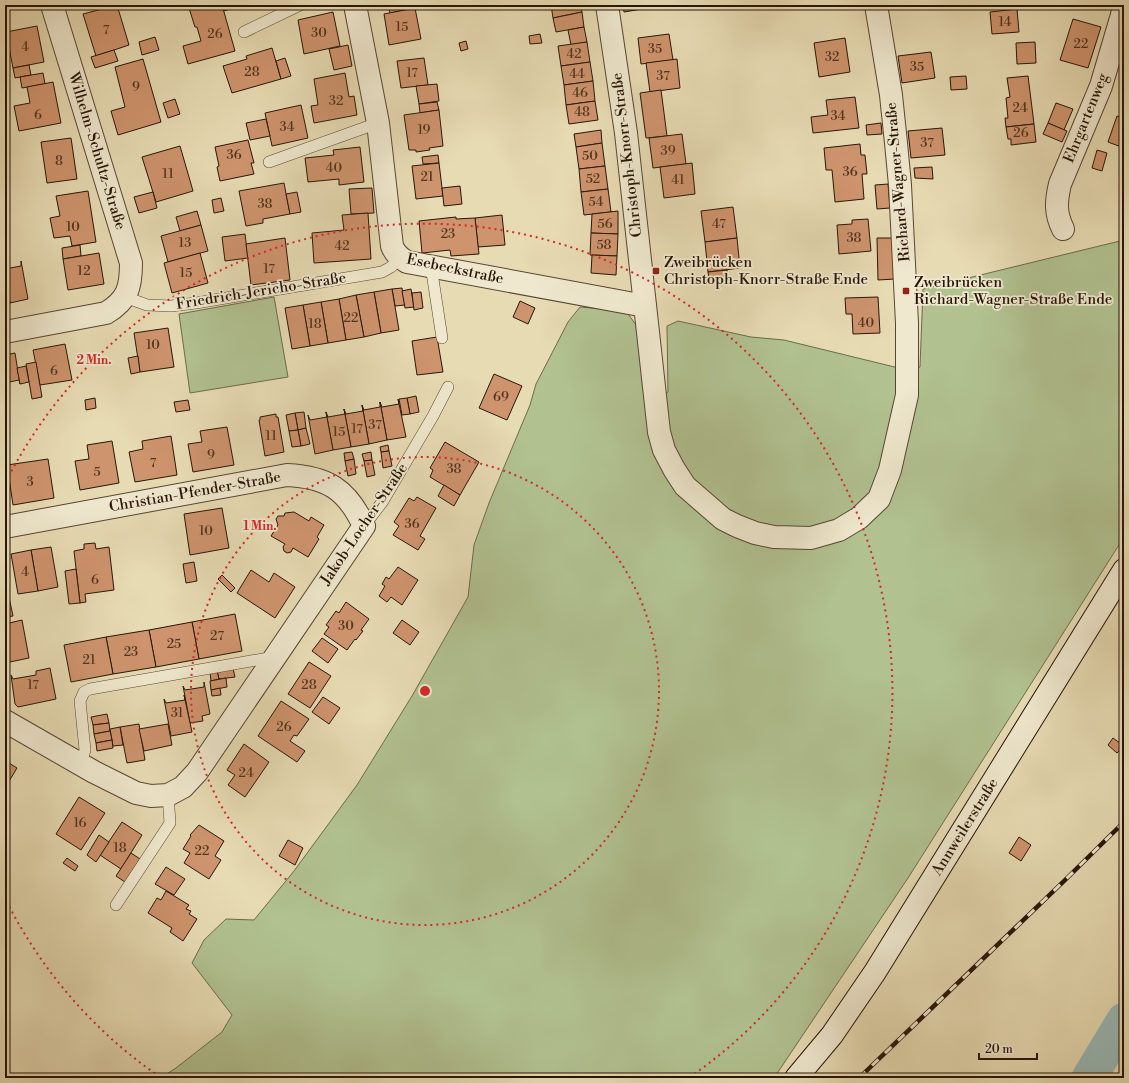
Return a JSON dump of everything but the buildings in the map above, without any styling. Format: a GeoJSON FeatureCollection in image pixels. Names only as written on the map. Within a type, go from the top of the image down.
{"type":"FeatureCollection","features":[{"type":"Feature","properties":{"kind":"street","name":"Wilhelm-Schultz-Straße"},"geometry":{"type":"LineString","coordinates":[[52,5],[131,263],[131,277],[125,297]]}},
{"type":"Feature","properties":{"kind":"street","name":"Esebeckstraße"},"geometry":{"type":"LineString","coordinates":[[355,5],[378,123],[392,246],[395,253],[400,258],[408,262],[645,306]]}},
{"type":"Feature","properties":{"kind":"street","name":"Christoph-Knorr-Straße"},"geometry":{"type":"LineString","coordinates":[[607,5],[626,133],[645,306]]}},
{"type":"Feature","properties":{"kind":"street","name":"Richard-Wagner-Straße"},"geometry":{"type":"LineString","coordinates":[[645,306],[659,432],[664,450],[685,486],[718,515],[755,533],[774,537],[811,538],[839,530],[859,518],[879,499],[890,470],[907,395],[907,323],[898,157],[891,95],[876,5]]}},
{"type":"Feature","properties":{"kind":"street"},"geometry":{"type":"LineString","coordinates":[[1106,5],[1124,8]]}},
{"type":"Feature","properties":{"kind":"street","name":"Ehrgartenweg"},"geometry":{"type":"LineString","coordinates":[[1063,229],[1058,219],[1056,200],[1060,184],[1101,86],[1124,8]]}},
{"type":"Feature","properties":{"kind":"street"},"geometry":{"type":"LineString","coordinates":[[5,332],[106,313],[115,308],[125,297]]}},
{"type":"Feature","properties":{"kind":"street","name":"Christian-Pfender-Straße"},"geometry":{"type":"LineString","coordinates":[[5,526],[287,475],[307,476],[327,482],[346,496],[358,513],[364,526]]}},
{"type":"Feature","properties":{"kind":"street","name":"Jakob-Locher-Straße"},"geometry":{"type":"LineString","coordinates":[[5,721],[136,793],[150,796],[168,795],[183,787],[197,772],[364,526]]}},
{"type":"Feature","properties":{"kind":"street","name":"Annweilerstraße"},"geometry":{"type":"LineString","coordinates":[[796,1078],[832,1035],[875,972],[1124,570]]}},
{"type":"Feature","properties":{"kind":"lane"},"geometry":{"type":"LineString","coordinates":[[244,32],[300,5]]}},
{"type":"Feature","properties":{"kind":"lane"},"geometry":{"type":"LineString","coordinates":[[269,162],[378,123]]}},
{"type":"Feature","properties":{"kind":"lane","name":"Friedrich-Jericho-Straße"},"geometry":{"type":"LineString","coordinates":[[125,297],[147,305],[171,306],[196,303],[382,272],[391,267],[400,258]]}},
{"type":"Feature","properties":{"kind":"lane"},"geometry":{"type":"LineString","coordinates":[[431,266],[442,338]]}},
{"type":"Feature","properties":{"kind":"lane","name":"Jakob-Locher-Straße"},"geometry":{"type":"LineString","coordinates":[[364,526],[383,501],[433,416],[448,387]]}},
{"type":"Feature","properties":{"kind":"lane"},"geometry":{"type":"LineString","coordinates":[[81,764],[85,750],[80,701],[84,692],[90,689],[274,657]]}},
{"type":"Feature","properties":{"kind":"lane"},"geometry":{"type":"LineString","coordinates":[[116,905],[170,823],[168,795]]}},
{"type":"Feature","properties":{"kind":"green space"},"geometry":{"type":"Polygon","coordinates":[[[1124,240],[1124,537],[908,878],[774,1078],[160,1078],[176,1068],[222,1032],[232,1015],[192,963],[204,940],[226,919],[254,920],[294,871],[357,785],[412,696],[468,597],[474,545],[489,503],[530,405],[536,384],[568,322],[580,307],[626,311],[636,325],[663,395],[668,392],[667,326],[678,321],[751,337],[784,340],[911,371],[920,367],[923,289],[1124,240]]]}},
{"type":"Feature","properties":{"kind":"green space"},"geometry":{"type":"Polygon","coordinates":[[[274,297],[288,377],[190,393],[179,314],[274,297]]]}},
{"type":"Feature","properties":{"kind":"waterway"},"geometry":{"type":"LineString","coordinates":[[1089,1078],[1124,1020]]}},
{"type":"Feature","properties":{"kind":"railway"},"geometry":{"type":"LineString","coordinates":[[859,1078],[1124,822]]}},
{"type":"Feature","properties":{"kind":"place","name":"Zweibrücken Christoph-Knorr-Straße Ende"},"geometry":{"type":"Point","coordinates":[656,271]}},
{"type":"Feature","properties":{"kind":"place","name":"Zweibrücken Richard-Wagner-Straße Ende"},"geometry":{"type":"Point","coordinates":[906,291]}}]}
